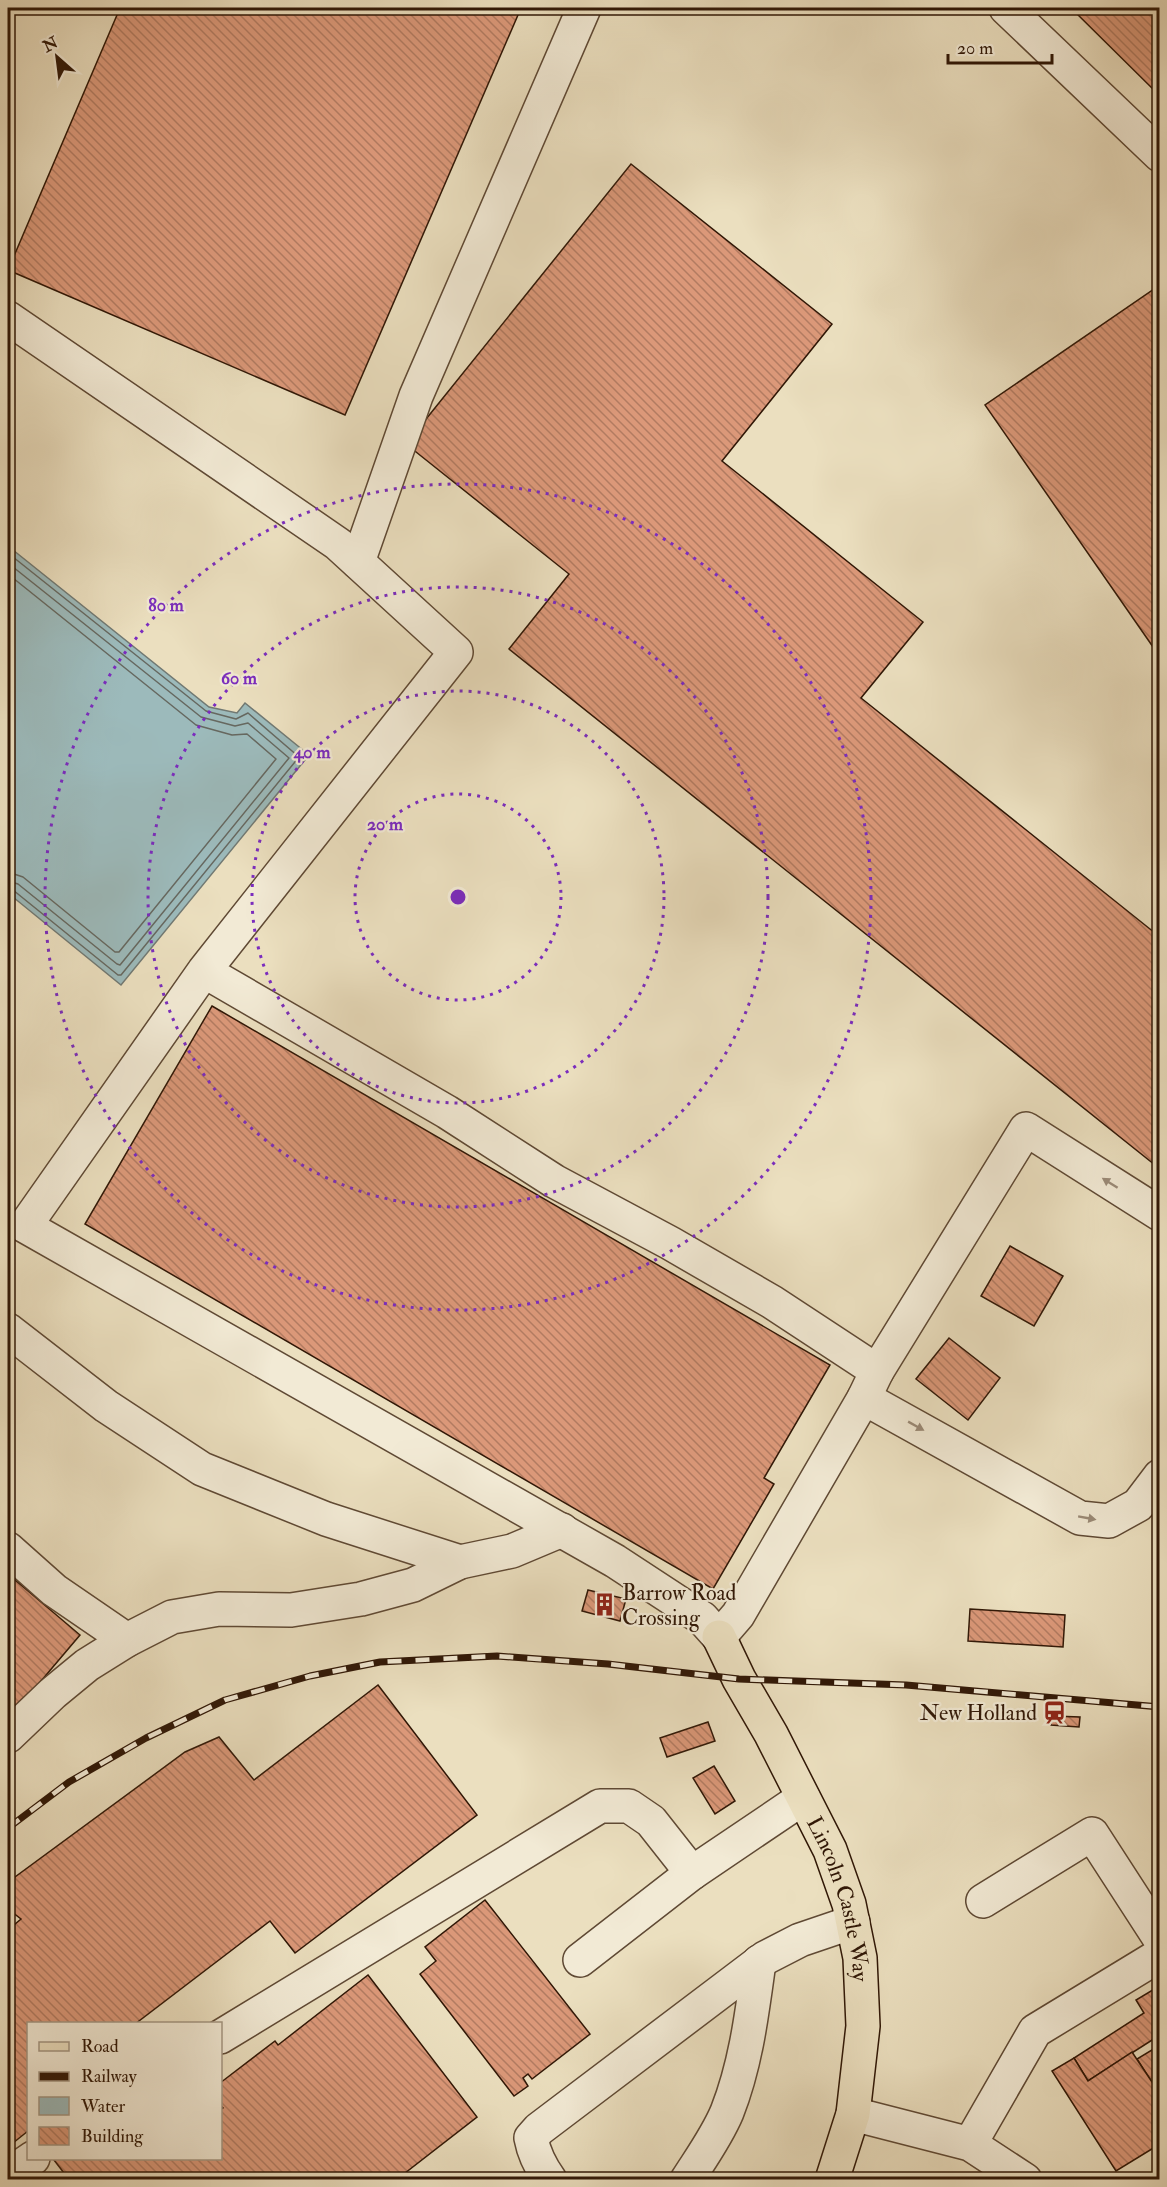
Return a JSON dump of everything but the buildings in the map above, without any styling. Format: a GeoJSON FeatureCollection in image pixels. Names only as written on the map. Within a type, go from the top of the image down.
{"type":"FeatureCollection","features":[{"type":"Feature","properties":{"kind":"main road","name":"Lincoln Castle Way"},"geometry":{"type":"LineString","coordinates":[[719,1637],[830,1850],[853,1922],[860,1958],[863,2026],[853,2114],[832,2180]]}},
{"type":"Feature","properties":{"kind":"street"},"geometry":{"type":"LineString","coordinates":[[358,562],[416,396],[584,8]]}},
{"type":"Feature","properties":{"kind":"street"},"geometry":{"type":"LineString","coordinates":[[1006,8],[1160,155]]}},
{"type":"Feature","properties":{"kind":"street"},"geometry":{"type":"LineString","coordinates":[[8,318],[338,544],[456,652],[204,970],[25,1226],[615,1561],[702,1618],[719,1637],[738,1615],[871,1384],[1026,1129],[1160,1214]]}},
{"type":"Feature","properties":{"kind":"street"},"geometry":{"type":"LineString","coordinates":[[204,970],[447,1112],[554,1180],[772,1302],[836,1346],[871,1384],[1080,1518],[1109,1521],[1138,1505],[1160,1476]]}},
{"type":"Feature","properties":{"kind":"street"},"geometry":{"type":"LineString","coordinates":[[8,1330],[106,1406],[202,1469],[326,1519],[460,1562]]}},
{"type":"Feature","properties":{"kind":"street"},"geometry":{"type":"LineString","coordinates":[[8,1736],[53,1693],[87,1665],[127,1640],[172,1617],[219,1609],[291,1610],[361,1599],[413,1585],[460,1562],[512,1551],[562,1530]]}},
{"type":"Feature","properties":{"kind":"street"},"geometry":{"type":"LineString","coordinates":[[8,1549],[54,1590],[127,1640]]}},
{"type":"Feature","properties":{"kind":"street"},"geometry":{"type":"LineString","coordinates":[[580,1960],[692,1873],[804,1798]]}},
{"type":"Feature","properties":{"kind":"street"},"geometry":{"type":"LineString","coordinates":[[222,2036],[600,1806],[629,1806],[651,1821],[692,1873]]}},
{"type":"Feature","properties":{"kind":"street"},"geometry":{"type":"LineString","coordinates":[[983,1901],[1092,1834],[1160,1939]]}},
{"type":"Feature","properties":{"kind":"street"},"geometry":{"type":"LineString","coordinates":[[550,2180],[533,2150],[531,2138],[539,2129],[759,1962],[800,1940],[853,1922]]}},
{"type":"Feature","properties":{"kind":"street"},"geometry":{"type":"LineString","coordinates":[[970,2144],[1035,2031],[1160,1955]]}},
{"type":"Feature","properties":{"kind":"street"},"geometry":{"type":"LineString","coordinates":[[687,2180],[726,2113],[737,2080],[749,2037],[759,1962]]}},
{"type":"Feature","properties":{"kind":"street"},"geometry":{"type":"LineString","coordinates":[[853,2114],[970,2144],[1025,2180]]}},
{"type":"Feature","properties":{"kind":"street"},"geometry":{"type":"LineString","coordinates":[[8,2175],[30,2160]]}},
{"type":"Feature","properties":{"kind":"water"},"geometry":{"type":"Polygon","coordinates":[[[8,546],[209,707],[237,713],[245,703],[309,755],[121,985],[8,893],[8,546]]]}},
{"type":"Feature","properties":{"kind":"railway"},"geometry":{"type":"LineString","coordinates":[[8,1828],[69,1782],[146,1738],[225,1700],[310,1676],[380,1662],[497,1656],[608,1664],[739,1679],[906,1685],[1160,1707]]}},
{"type":"Feature","properties":{"kind":"place","name":"Barrow Road Crossing"},"geometry":{"type":"Point","coordinates":[604,1605]}},
{"type":"Feature","properties":{"kind":"place","name":"New Holland"},"geometry":{"type":"Point","coordinates":[1055,1712]}}]}
